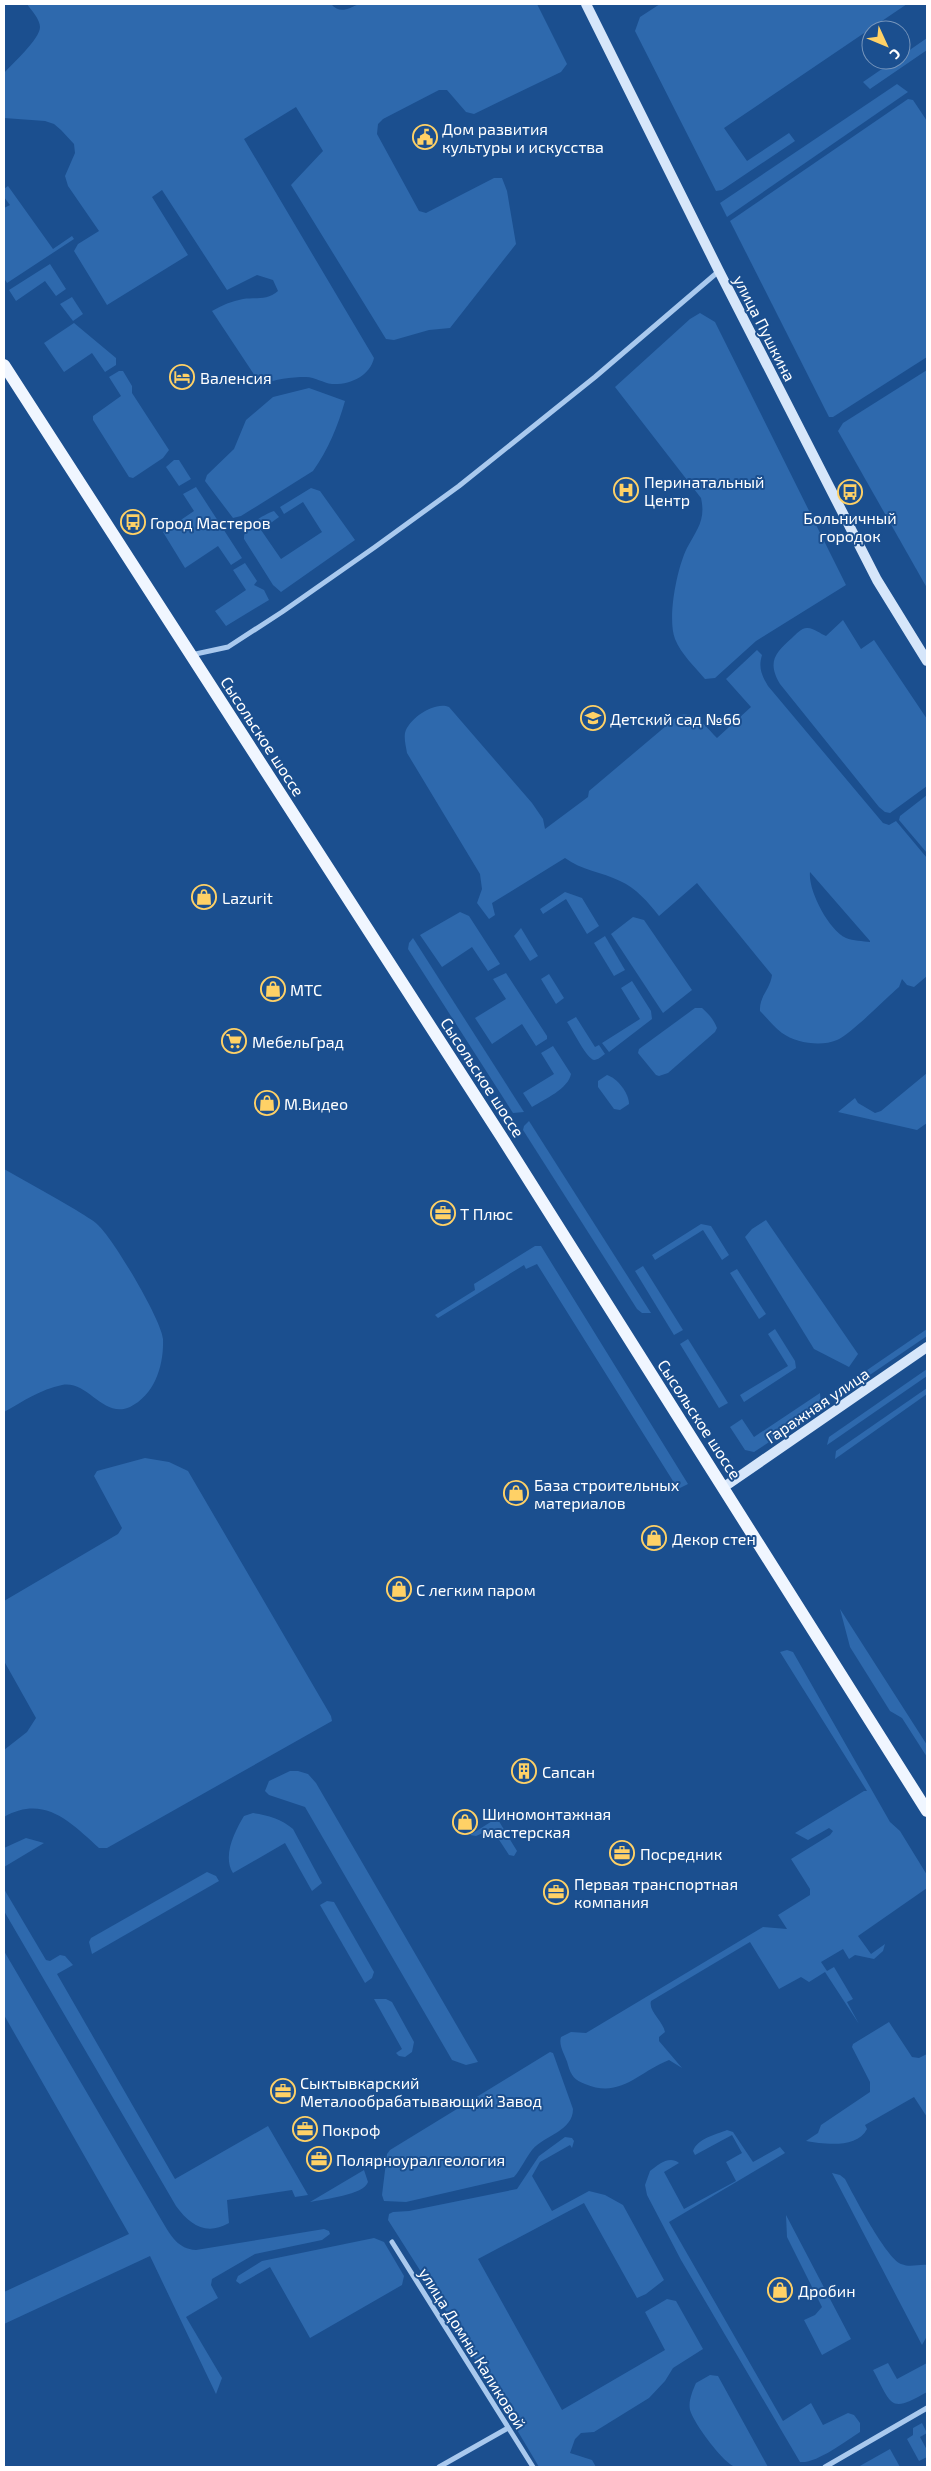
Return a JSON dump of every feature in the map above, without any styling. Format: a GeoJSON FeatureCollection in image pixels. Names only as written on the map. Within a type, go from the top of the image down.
{"type":"FeatureCollection","features":[{"type":"Feature","properties":{"kind":"main road","name":"Сысольское шоссе"},"geometry":{"type":"LineString","coordinates":[[4,365],[501,1136],[927,1811]]}},
{"type":"Feature","properties":{"kind":"street","name":"улица Пушкина"},"geometry":{"type":"LineString","coordinates":[[586,4],[718,271],[877,580],[927,661]]}},
{"type":"Feature","properties":{"kind":"street"},"geometry":{"type":"LineString","coordinates":[[191,655],[228,647],[282,612],[459,486],[595,377],[718,271]]}},
{"type":"Feature","properties":{"kind":"street","name":"Гаражная улица"},"geometry":{"type":"LineString","coordinates":[[724,1487],[927,1347]]}},
{"type":"Feature","properties":{"kind":"street","name":"улица Домны Каликовой"},"geometry":{"type":"LineString","coordinates":[[392,2242],[533,2467]]}},
{"type":"Feature","properties":{"kind":"street"},"geometry":{"type":"LineString","coordinates":[[825,2467],[927,2408]]}},
{"type":"Feature","properties":{"kind":"street"},"geometry":{"type":"LineString","coordinates":[[439,2467],[508,2428]]}},
{"type":"Feature","properties":{"kind":"shaded area"},"geometry":{"type":"Polygon","coordinates":[[[27,4],[331,4],[341,10],[359,4],[537,4],[567,64],[561,72],[474,114],[466,112],[447,90],[439,90],[383,119],[378,124],[377,134],[419,211],[426,213],[494,178],[502,178],[507,191],[516,244],[450,328],[429,330],[394,340],[386,339],[291,185],[323,151],[296,107],[244,139],[374,358],[364,374],[346,383],[332,384],[313,378],[300,377],[261,385],[212,311],[235,301],[266,297],[274,294],[278,291],[273,280],[257,275],[227,290],[162,190],[152,197],[188,255],[107,305],[74,251],[78,244],[99,231],[68,186],[65,176],[75,153],[74,144],[54,124],[45,121],[4,118],[4,73],[31,44],[39,32],[40,24],[27,4]]]}},
{"type":"Feature","properties":{"kind":"shaded area"},"geometry":{"type":"Polygon","coordinates":[[[660,4],[907,4],[883,20],[861,20],[861,35],[724,128],[747,161],[789,133],[795,141],[722,190],[716,191],[635,31],[640,17],[660,4]]]}},
{"type":"Feature","properties":{"kind":"shaded area"},"geometry":{"type":"Polygon","coordinates":[[[927,38],[927,50],[911,61],[911,49],[927,38]]]}},
{"type":"Feature","properties":{"kind":"shaded area"},"geometry":{"type":"Polygon","coordinates":[[[880,70],[898,70],[870,89],[863,82],[880,70]]]}},
{"type":"Feature","properties":{"kind":"shaded area"},"geometry":{"type":"Polygon","coordinates":[[[897,84],[908,92],[727,217],[720,203],[897,84]]]}},
{"type":"Feature","properties":{"kind":"shaded area"},"geometry":{"type":"Polygon","coordinates":[[[908,99],[913,100],[927,121],[927,357],[833,417],[829,417],[730,221],[908,99]]]}},
{"type":"Feature","properties":{"kind":"shaded area"},"geometry":{"type":"Polygon","coordinates":[[[8,186],[53,249],[72,236],[74,239],[7,283],[4,278],[4,208],[10,205],[4,197],[4,189],[8,186]]]}},
{"type":"Feature","properties":{"kind":"shaded area"},"geometry":{"type":"Polygon","coordinates":[[[50,264],[66,289],[56,296],[45,281],[16,301],[9,290],[50,264]]]}},
{"type":"Feature","properties":{"kind":"shaded area"},"geometry":{"type":"Polygon","coordinates":[[[72,297],[83,314],[73,321],[60,304],[72,297]]]}},
{"type":"Feature","properties":{"kind":"shaded area"},"geometry":{"type":"Polygon","coordinates":[[[700,313],[715,322],[846,585],[756,641],[715,678],[705,679],[684,655],[678,645],[675,639],[672,619],[674,593],[683,557],[701,518],[701,498],[615,387],[690,319],[700,313]]]}},
{"type":"Feature","properties":{"kind":"shaded area"},"geometry":{"type":"Polygon","coordinates":[[[74,323],[116,358],[116,365],[105,372],[92,353],[64,372],[44,343],[74,323]]]}},
{"type":"Feature","properties":{"kind":"shaded area"},"geometry":{"type":"Polygon","coordinates":[[[927,370],[927,588],[838,431],[843,423],[927,370]]]}},
{"type":"Feature","properties":{"kind":"shaded area"},"geometry":{"type":"Polygon","coordinates":[[[119,371],[123,371],[132,386],[132,393],[169,450],[163,458],[133,478],[129,477],[93,420],[93,416],[121,396],[109,377],[119,371]]]}},
{"type":"Feature","properties":{"kind":"shaded area"},"geometry":{"type":"Polygon","coordinates":[[[309,388],[345,401],[336,429],[323,455],[313,471],[241,516],[233,518],[205,481],[207,475],[234,449],[246,420],[273,397],[309,388]]]}},
{"type":"Feature","properties":{"kind":"shaded area"},"geometry":{"type":"Polygon","coordinates":[[[174,460],[179,460],[191,479],[179,486],[166,467],[174,460]]]}},
{"type":"Feature","properties":{"kind":"shaded area"},"geometry":{"type":"Polygon","coordinates":[[[196,487],[242,558],[231,565],[218,546],[185,568],[163,532],[194,511],[183,494],[196,487]]]}},
{"type":"Feature","properties":{"kind":"shaded area"},"geometry":{"type":"Polygon","coordinates":[[[311,488],[320,491],[355,540],[281,592],[273,585],[244,539],[245,534],[250,525],[274,511],[279,517],[261,530],[281,559],[322,532],[303,502],[284,514],[280,507],[311,488]]]}},
{"type":"Feature","properties":{"kind":"shaded area"},"geometry":{"type":"Polygon","coordinates":[[[245,563],[257,581],[254,585],[264,590],[269,600],[226,626],[215,611],[246,590],[233,570],[245,563]]]}},
{"type":"Feature","properties":{"kind":"shaded area"},"geometry":{"type":"Polygon","coordinates":[[[843,620],[861,649],[874,640],[927,719],[927,786],[890,813],[885,812],[879,807],[780,684],[774,670],[777,653],[799,631],[810,628],[826,636],[843,620]]]}},
{"type":"Feature","properties":{"kind":"shaded area"},"geometry":{"type":"Polygon","coordinates":[[[757,650],[762,655],[761,672],[768,686],[883,823],[889,825],[896,821],[927,858],[927,976],[914,987],[907,985],[902,979],[899,987],[859,1024],[843,1037],[831,1042],[809,1043],[794,1039],[782,1033],[760,1011],[761,1001],[772,975],[697,883],[659,916],[631,887],[565,858],[492,903],[495,915],[489,919],[477,903],[482,889],[480,874],[407,753],[405,733],[407,727],[423,712],[437,706],[449,707],[532,803],[543,819],[545,829],[588,797],[589,791],[679,715],[685,714],[696,718],[717,738],[751,707],[726,679],[757,650]],[[810,872],[812,889],[820,908],[832,926],[846,938],[870,941],[810,872]]]}},
{"type":"Feature","properties":{"kind":"shaded area"},"geometry":{"type":"Polygon","coordinates":[[[927,795],[927,853],[899,820],[900,816],[927,795]]]}},
{"type":"Feature","properties":{"kind":"shaded area"},"geometry":{"type":"Polygon","coordinates":[[[565,892],[582,898],[599,926],[587,934],[566,899],[543,914],[540,909],[565,892]]]}},
{"type":"Feature","properties":{"kind":"shaded area"},"geometry":{"type":"Polygon","coordinates":[[[460,912],[469,916],[500,964],[488,971],[472,947],[442,967],[420,935],[460,912]]]}},
{"type":"Feature","properties":{"kind":"shaded area"},"geometry":{"type":"Polygon","coordinates":[[[633,917],[644,920],[692,990],[663,1013],[611,934],[633,917]]]}},
{"type":"Feature","properties":{"kind":"shaded area"},"geometry":{"type":"Polygon","coordinates":[[[521,928],[538,956],[530,961],[514,936],[521,928]]]}},
{"type":"Feature","properties":{"kind":"shaded area"},"geometry":{"type":"Polygon","coordinates":[[[605,936],[625,970],[614,976],[594,943],[605,936]]]}},
{"type":"Feature","properties":{"kind":"shaded area"},"geometry":{"type":"Polygon","coordinates":[[[413,938],[524,1112],[513,1113],[408,949],[409,943],[413,938]]]}},
{"type":"Feature","properties":{"kind":"shaded area"},"geometry":{"type":"Polygon","coordinates":[[[506,973],[547,1036],[547,1039],[536,1046],[522,1024],[492,1044],[475,1018],[506,999],[493,979],[506,973]]]}},
{"type":"Feature","properties":{"kind":"shaded area"},"geometry":{"type":"Polygon","coordinates":[[[549,974],[564,998],[556,1004],[541,979],[549,974]]]}},
{"type":"Feature","properties":{"kind":"shaded area"},"geometry":{"type":"Polygon","coordinates":[[[632,981],[651,1011],[652,1019],[609,1052],[602,1043],[640,1019],[621,988],[632,981]]]}},
{"type":"Feature","properties":{"kind":"shaded area"},"geometry":{"type":"Polygon","coordinates":[[[695,1008],[702,1008],[709,1015],[717,1028],[715,1032],[668,1073],[656,1075],[638,1053],[639,1049],[695,1008]]]}},
{"type":"Feature","properties":{"kind":"shaded area"},"geometry":{"type":"Polygon","coordinates":[[[576,1017],[595,1047],[599,1045],[605,1054],[598,1059],[594,1060],[588,1055],[567,1022],[576,1017]]]}},
{"type":"Feature","properties":{"kind":"shaded area"},"geometry":{"type":"Polygon","coordinates":[[[553,1046],[571,1074],[561,1089],[532,1107],[523,1093],[554,1074],[541,1053],[553,1046]]]}},
{"type":"Feature","properties":{"kind":"shaded area"},"geometry":{"type":"Polygon","coordinates":[[[927,1073],[927,1123],[917,1130],[838,1112],[855,1098],[858,1103],[875,1113],[881,1111],[927,1073]]]}},
{"type":"Feature","properties":{"kind":"shaded area"},"geometry":{"type":"Polygon","coordinates":[[[607,1075],[618,1083],[627,1095],[629,1104],[620,1110],[614,1109],[598,1087],[598,1081],[607,1075]]]}},
{"type":"Feature","properties":{"kind":"shaded area"},"geometry":{"type":"Polygon","coordinates":[[[529,1121],[651,1313],[642,1313],[637,1309],[523,1130],[529,1121]]]}},
{"type":"Feature","properties":{"kind":"shaded area"},"geometry":{"type":"Polygon","coordinates":[[[4,1169],[98,1225],[115,1246],[146,1298],[163,1339],[162,1359],[152,1387],[139,1402],[130,1407],[112,1408],[80,1388],[62,1385],[39,1393],[4,1412],[4,1169]]]}},
{"type":"Feature","properties":{"kind":"shaded area"},"geometry":{"type":"Polygon","coordinates":[[[766,1220],[858,1354],[849,1367],[814,1349],[745,1237],[752,1229],[766,1220]]]}},
{"type":"Feature","properties":{"kind":"shaded area"},"geometry":{"type":"Polygon","coordinates":[[[701,1224],[711,1226],[729,1255],[722,1260],[703,1230],[655,1260],[652,1255],[701,1224]]]}},
{"type":"Feature","properties":{"kind":"shaded area"},"geometry":{"type":"Polygon","coordinates":[[[535,1246],[541,1246],[688,1484],[678,1489],[537,1264],[526,1269],[524,1265],[438,1318],[435,1315],[475,1290],[474,1284],[535,1246]]]}},
{"type":"Feature","properties":{"kind":"shaded area"},"geometry":{"type":"Polygon","coordinates":[[[643,1266],[683,1330],[674,1335],[635,1271],[643,1266]]]}},
{"type":"Feature","properties":{"kind":"shaded area"},"geometry":{"type":"Polygon","coordinates":[[[737,1269],[766,1314],[759,1319],[730,1273],[737,1269]]]}},
{"type":"Feature","properties":{"kind":"shaded area"},"geometry":{"type":"Polygon","coordinates":[[[775,1329],[795,1361],[796,1368],[744,1402],[740,1395],[788,1366],[768,1334],[775,1329]]]}},
{"type":"Feature","properties":{"kind":"shaded area"},"geometry":{"type":"Polygon","coordinates":[[[927,1329],[927,1336],[858,1383],[853,1383],[854,1379],[927,1329]]]}},
{"type":"Feature","properties":{"kind":"shaded area"},"geometry":{"type":"Polygon","coordinates":[[[688,1339],[728,1403],[719,1408],[680,1344],[688,1339]]]}},
{"type":"Feature","properties":{"kind":"shaded area"},"geometry":{"type":"Polygon","coordinates":[[[927,1369],[927,1376],[827,1445],[829,1437],[927,1369]]]}},
{"type":"Feature","properties":{"kind":"shaded area"},"geometry":{"type":"Polygon","coordinates":[[[927,1388],[927,1394],[835,1459],[836,1451],[927,1388]]]}},
{"type":"Feature","properties":{"kind":"shaded area"},"geometry":{"type":"Polygon","coordinates":[[[820,1393],[821,1406],[818,1410],[754,1452],[745,1450],[730,1427],[742,1419],[754,1437],[820,1393]]]}},
{"type":"Feature","properties":{"kind":"shaded area"},"geometry":{"type":"Polygon","coordinates":[[[145,1458],[169,1462],[188,1471],[331,1716],[332,1721],[107,1848],[99,1848],[67,1821],[45,1810],[19,1811],[4,1817],[4,1750],[27,1732],[36,1718],[4,1661],[4,1601],[118,1534],[122,1528],[94,1476],[97,1471],[145,1458]]]}},
{"type":"Feature","properties":{"kind":"shaded area"},"geometry":{"type":"Polygon","coordinates":[[[840,1609],[927,1745],[927,1757],[902,1718],[890,1711],[850,1647],[840,1609]]]}},
{"type":"Feature","properties":{"kind":"shaded area"},"geometry":{"type":"Polygon","coordinates":[[[787,1650],[793,1652],[890,1822],[900,1831],[927,1875],[927,1888],[858,1936],[871,1954],[885,1944],[883,1951],[874,1959],[855,1955],[849,1959],[843,1949],[821,1962],[827,1971],[834,1967],[853,1999],[847,2002],[859,2024],[825,1972],[809,1982],[801,1977],[779,1989],[750,1942],[651,2001],[652,2009],[665,2032],[659,2037],[659,2041],[682,2068],[669,2060],[619,2086],[598,2088],[582,2082],[576,2079],[571,2072],[561,2047],[561,2037],[571,2032],[586,2033],[763,1927],[787,1929],[778,1915],[810,1895],[810,1889],[791,1859],[830,1835],[833,1831],[829,1828],[808,1840],[795,1833],[864,1791],[867,1791],[780,1652],[787,1650]]]}},
{"type":"Feature","properties":{"kind":"shaded area"},"geometry":{"type":"Polygon","coordinates":[[[290,1771],[308,1774],[316,1783],[478,2062],[466,2065],[452,2060],[305,1807],[269,1795],[265,1791],[269,1781],[290,1771]]]}},
{"type":"Feature","properties":{"kind":"shaded area"},"geometry":{"type":"Polygon","coordinates":[[[253,1813],[274,1818],[293,1829],[322,1883],[312,1891],[285,1843],[233,1873],[229,1859],[231,1844],[244,1816],[253,1813]]]}},
{"type":"Feature","properties":{"kind":"shaded area"},"geometry":{"type":"Polygon","coordinates":[[[497,1818],[517,1851],[514,1856],[509,1855],[492,1829],[476,1836],[470,1835],[497,1818]]]}},
{"type":"Feature","properties":{"kind":"shaded area"},"geometry":{"type":"Polygon","coordinates":[[[26,1838],[44,1843],[4,1867],[4,1848],[26,1838]]]}},
{"type":"Feature","properties":{"kind":"shaded area"},"geometry":{"type":"Polygon","coordinates":[[[207,1872],[216,1876],[219,1881],[92,1954],[89,1942],[91,1938],[207,1872]]]}},
{"type":"Feature","properties":{"kind":"shaded area"},"geometry":{"type":"Polygon","coordinates":[[[4,1889],[46,1960],[50,1961],[60,1955],[65,1956],[73,1965],[57,1974],[175,2179],[268,2126],[308,2195],[295,2197],[292,2190],[227,2200],[229,2223],[221,2227],[206,2228],[199,2226],[181,2213],[4,1911],[4,1889]]]}},
{"type":"Feature","properties":{"kind":"shaded area"},"geometry":{"type":"Polygon","coordinates":[[[327,1901],[334,1902],[374,1972],[372,1978],[365,1983],[320,1905],[327,1901]]]}},
{"type":"Feature","properties":{"kind":"shaded area"},"geometry":{"type":"Polygon","coordinates":[[[4,1951],[162,2221],[176,2241],[184,2247],[196,2250],[324,2229],[329,2231],[330,2234],[322,2240],[255,2254],[212,2279],[211,2285],[218,2298],[186,2317],[222,2378],[216,2394],[150,2256],[4,2324],[4,2292],[129,2234],[4,2015],[4,1951]]]}},
{"type":"Feature","properties":{"kind":"shaded area"},"geometry":{"type":"Polygon","coordinates":[[[374,1999],[386,1999],[392,2002],[414,2042],[412,2052],[405,2057],[399,2056],[396,2053],[402,2049],[374,1999]]]}},
{"type":"Feature","properties":{"kind":"shaded area"},"geometry":{"type":"Polygon","coordinates":[[[889,2022],[912,2057],[919,2058],[927,2054],[927,2117],[914,2097],[865,2125],[867,2129],[856,2140],[840,2144],[806,2141],[818,2133],[821,2125],[870,2092],[870,2082],[852,2047],[853,2044],[889,2022]]]}},
{"type":"Feature","properties":{"kind":"shaded area"},"geometry":{"type":"Polygon","coordinates":[[[550,2052],[553,2053],[573,2109],[572,2116],[563,2128],[532,2150],[514,2177],[406,2202],[384,2201],[382,2195],[387,2154],[390,2150],[550,2052]]]}},
{"type":"Feature","properties":{"kind":"shaded area"},"geometry":{"type":"Polygon","coordinates":[[[727,2130],[733,2132],[753,2162],[780,2147],[785,2153],[669,2222],[783,2421],[811,2403],[823,2425],[848,2413],[854,2415],[860,2423],[860,2432],[831,2451],[807,2462],[800,2462],[681,2260],[647,2195],[645,2185],[650,2171],[668,2160],[679,2163],[664,2172],[684,2209],[736,2181],[726,2162],[742,2153],[732,2135],[695,2155],[693,2151],[703,2140],[727,2130]]]}},
{"type":"Feature","properties":{"kind":"shaded area"},"geometry":{"type":"Polygon","coordinates":[[[565,2137],[572,2138],[574,2141],[572,2148],[570,2145],[540,2162],[532,2176],[552,2211],[589,2191],[605,2195],[623,2205],[664,2280],[646,2294],[637,2298],[584,2203],[478,2259],[562,2410],[665,2350],[645,2312],[667,2299],[676,2301],[703,2349],[673,2368],[665,2381],[649,2398],[594,2432],[581,2433],[575,2439],[570,2453],[592,2460],[596,2467],[539,2467],[451,2319],[388,2220],[389,2214],[393,2212],[409,2211],[517,2189],[539,2156],[565,2137]]]}},
{"type":"Feature","properties":{"kind":"shaded area"},"geometry":{"type":"Polygon","coordinates":[[[364,2170],[368,2182],[359,2190],[343,2196],[310,2202],[364,2170]]]}},
{"type":"Feature","properties":{"kind":"shaded area"},"geometry":{"type":"Polygon","coordinates":[[[832,2173],[840,2175],[845,2179],[879,2239],[895,2259],[905,2265],[927,2265],[927,2336],[922,2345],[832,2173]]]}},
{"type":"Feature","properties":{"kind":"shaded area"},"geometry":{"type":"Polygon","coordinates":[[[786,2215],[851,2339],[822,2355],[804,2320],[815,2315],[822,2307],[787,2237],[786,2215]]]}},
{"type":"Feature","properties":{"kind":"shaded area"},"geometry":{"type":"Polygon","coordinates":[[[374,2238],[384,2242],[404,2276],[402,2285],[310,2338],[270,2267],[240,2284],[236,2281],[238,2276],[262,2261],[374,2238]]]}},
{"type":"Feature","properties":{"kind":"shaded area"},"geometry":{"type":"Polygon","coordinates":[[[888,2363],[897,2379],[927,2363],[927,2392],[905,2403],[898,2404],[893,2402],[888,2398],[873,2370],[888,2363]]]}},
{"type":"Feature","properties":{"kind":"shaded area"},"geometry":{"type":"Polygon","coordinates":[[[710,2375],[718,2376],[768,2467],[740,2468],[731,2464],[717,2451],[697,2424],[690,2410],[691,2396],[696,2383],[710,2375]]]}},
{"type":"Feature","properties":{"kind":"shaded area"},"geometry":{"type":"Polygon","coordinates":[[[922,2423],[927,2433],[920,2437],[927,2450],[927,2457],[919,2461],[907,2439],[913,2435],[913,2428],[922,2423]]]}},
{"type":"Feature","properties":{"kind":"shaded area"},"geometry":{"type":"Polygon","coordinates":[[[890,2449],[900,2467],[858,2467],[890,2449]]]}},
{"type":"Feature","properties":{"kind":"place","name":"Дом развития культуры и искусства"},"geometry":{"type":"Point","coordinates":[425,137]}},
{"type":"Feature","properties":{"kind":"place","name":"Валенсия"},"geometry":{"type":"Point","coordinates":[182,377]}},
{"type":"Feature","properties":{"kind":"place","name":"Перинатальный Центр"},"geometry":{"type":"Point","coordinates":[626,490]}},
{"type":"Feature","properties":{"kind":"place","name":"Больничный городок"},"geometry":{"type":"Point","coordinates":[850,492]}},
{"type":"Feature","properties":{"kind":"place","name":"Город Мастеров"},"geometry":{"type":"Point","coordinates":[133,522]}},
{"type":"Feature","properties":{"kind":"place","name":"Детский сад №66"},"geometry":{"type":"Point","coordinates":[593,718]}},
{"type":"Feature","properties":{"kind":"place","name":"Lazurit"},"geometry":{"type":"Point","coordinates":[204,897]}},
{"type":"Feature","properties":{"kind":"place","name":"МТС"},"geometry":{"type":"Point","coordinates":[273,989]}},
{"type":"Feature","properties":{"kind":"place","name":"МебельГрад"},"geometry":{"type":"Point","coordinates":[234,1041]}},
{"type":"Feature","properties":{"kind":"place","name":"М.Видео"},"geometry":{"type":"Point","coordinates":[267,1103]}},
{"type":"Feature","properties":{"kind":"place","name":"Т Плюс"},"geometry":{"type":"Point","coordinates":[443,1213]}},
{"type":"Feature","properties":{"kind":"place","name":"База строительных материалов"},"geometry":{"type":"Point","coordinates":[516,1493]}},
{"type":"Feature","properties":{"kind":"place","name":"Декор стен"},"geometry":{"type":"Point","coordinates":[654,1538]}},
{"type":"Feature","properties":{"kind":"place","name":"С легким паром"},"geometry":{"type":"Point","coordinates":[399,1589]}},
{"type":"Feature","properties":{"kind":"place","name":"Сапсан"},"geometry":{"type":"Point","coordinates":[524,1771]}},
{"type":"Feature","properties":{"kind":"place","name":"Шиномонтажная мастерская"},"geometry":{"type":"Point","coordinates":[465,1822]}},
{"type":"Feature","properties":{"kind":"place","name":"Посредник"},"geometry":{"type":"Point","coordinates":[622,1853]}},
{"type":"Feature","properties":{"kind":"place","name":"Первая транспортная компания"},"geometry":{"type":"Point","coordinates":[556,1892]}},
{"type":"Feature","properties":{"kind":"place","name":"Сыктывкарский Металообрабатывающий Завод"},"geometry":{"type":"Point","coordinates":[283,2091]}},
{"type":"Feature","properties":{"kind":"place","name":"Покроф"},"geometry":{"type":"Point","coordinates":[305,2129]}},
{"type":"Feature","properties":{"kind":"place","name":"Полярноуралгеология"},"geometry":{"type":"Point","coordinates":[319,2159]}},
{"type":"Feature","properties":{"kind":"place","name":"Дробин"},"geometry":{"type":"Point","coordinates":[780,2290]}}]}
